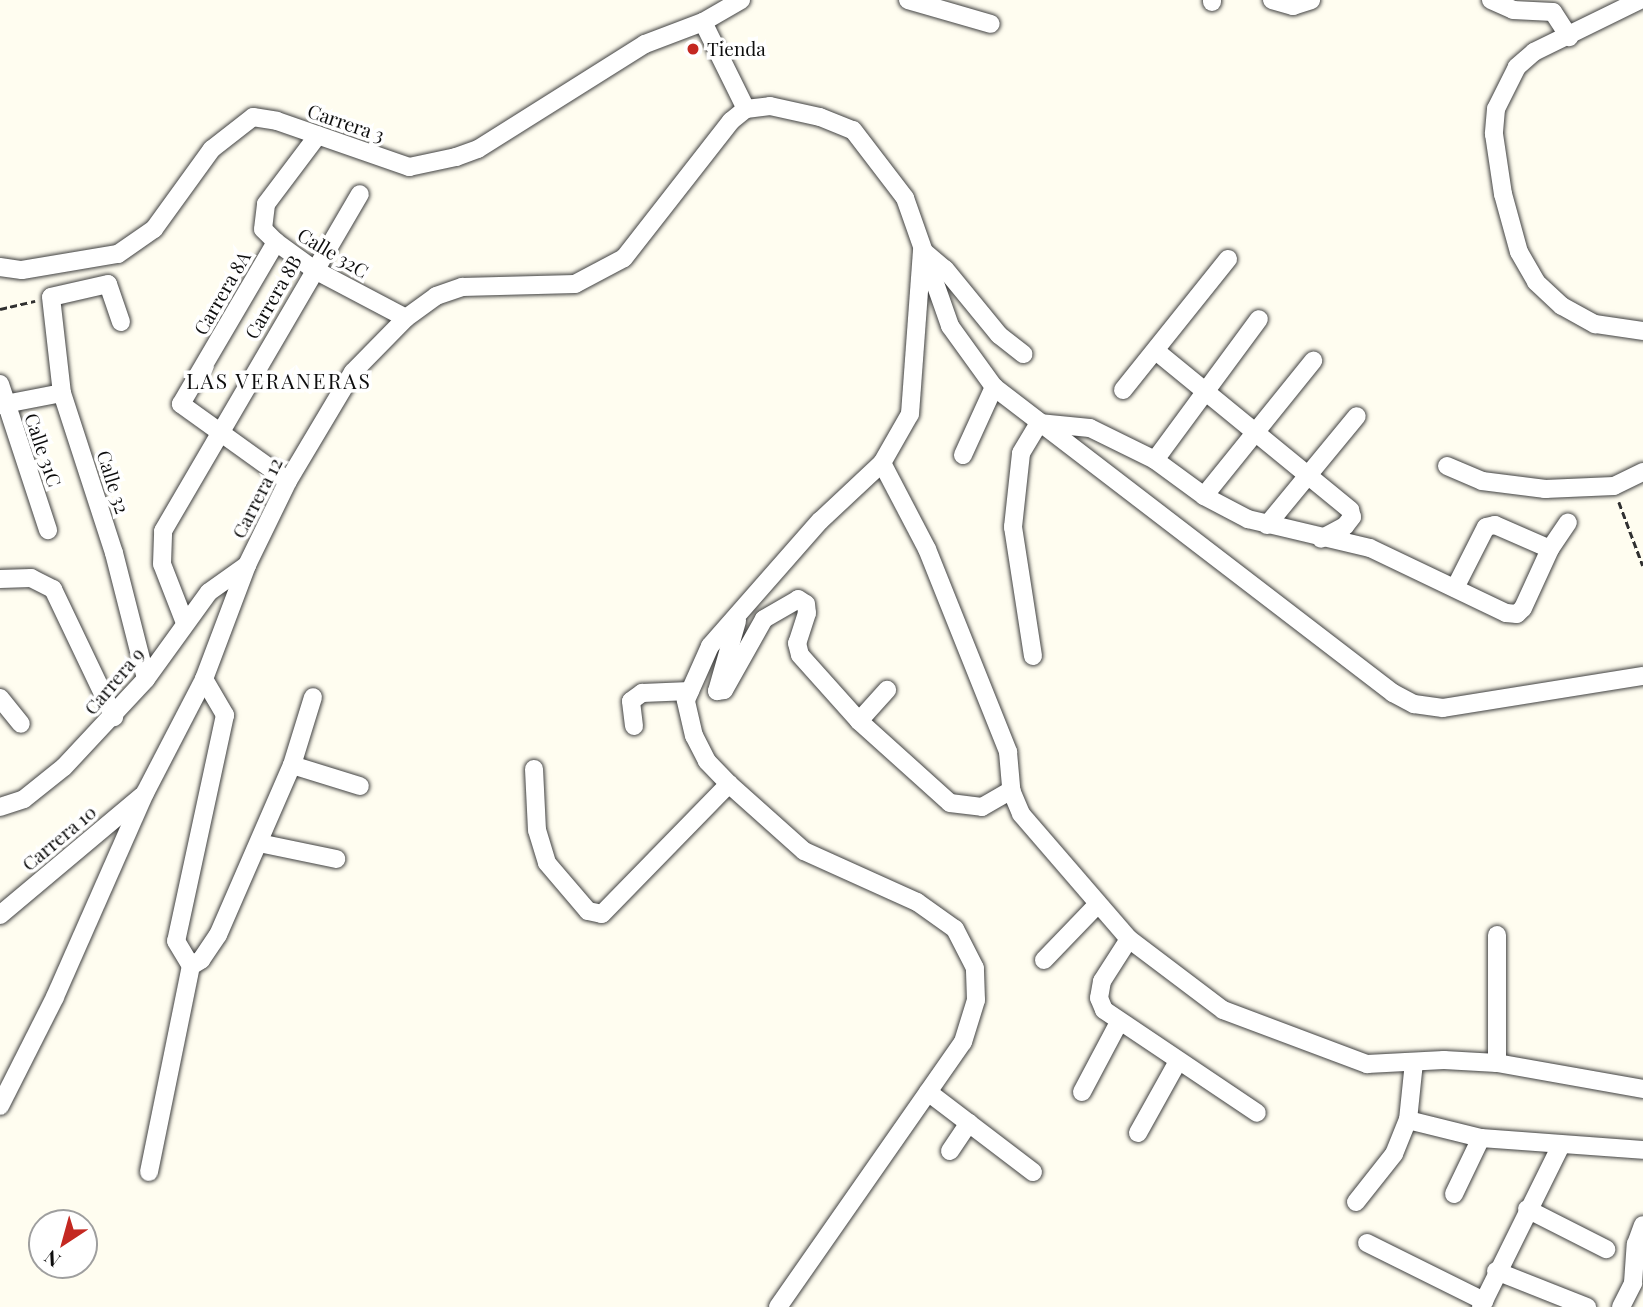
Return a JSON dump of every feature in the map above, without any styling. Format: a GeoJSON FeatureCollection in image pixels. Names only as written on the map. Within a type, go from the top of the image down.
{"type":"FeatureCollection","features":[{"type":"Feature","properties":{"kind":"street","name":"Carrera 3"},"geometry":{"type":"LineString","coordinates":[[0,267],[22,270],[118,254],[154,229],[212,149],[253,117],[318,135],[409,167],[456,157],[478,149],[645,44],[703,22],[741,0]]}},
{"type":"Feature","properties":{"kind":"street"},"geometry":{"type":"LineString","coordinates":[[908,0],[991,23]]}},
{"type":"Feature","properties":{"kind":"street"},"geometry":{"type":"LineString","coordinates":[[1272,0],[1293,6],[1311,0]]}},
{"type":"Feature","properties":{"kind":"street"},"geometry":{"type":"LineString","coordinates":[[1491,0],[1513,10],[1553,12],[1569,37]]}},
{"type":"Feature","properties":{"kind":"street"},"geometry":{"type":"LineString","coordinates":[[1640,0],[1534,52],[1517,67],[1496,110],[1494,134],[1503,194],[1519,252],[1536,282],[1562,306],[1595,324],[1643,331]]}},
{"type":"Feature","properties":{"kind":"street"},"geometry":{"type":"LineString","coordinates":[[703,22],[746,109],[770,106],[820,117],[853,130],[905,198],[950,327],[994,387],[1393,693],[1414,704],[1443,708],[1643,676]]}},
{"type":"Feature","properties":{"kind":"street","name":"Carrera 12"},"geometry":{"type":"LineString","coordinates":[[0,1106],[55,997],[145,793],[204,679],[247,565],[288,481],[353,372],[406,318],[436,296],[462,287],[575,284],[624,258],[731,121],[746,109]]}},
{"type":"Feature","properties":{"kind":"street","name":"Carrera 8A"},"geometry":{"type":"LineString","coordinates":[[218,434],[181,404],[276,242],[263,229],[266,204],[318,135]]}},
{"type":"Feature","properties":{"kind":"street","name":"Carrera 8B"},"geometry":{"type":"LineString","coordinates":[[185,623],[162,564],[163,531],[359,194]]}},
{"type":"Feature","properties":{"kind":"street","name":"Calle 32C"},"geometry":{"type":"LineString","coordinates":[[276,242],[313,269],[406,318]]}},
{"type":"Feature","properties":{"kind":"street"},"geometry":{"type":"LineString","coordinates":[[922,250],[945,269],[999,335],[1023,354]]}},
{"type":"Feature","properties":{"kind":"street"},"geometry":{"type":"LineString","coordinates":[[778,1307],[962,1042],[976,1000],[975,968],[965,943],[955,929],[917,902],[804,851],[729,784],[707,761],[694,736],[686,700],[710,646],[820,521],[882,463],[910,414],[922,250]]}},
{"type":"Feature","properties":{"kind":"street"},"geometry":{"type":"LineString","coordinates":[[1123,390],[1228,259]]}},
{"type":"Feature","properties":{"kind":"street"},"geometry":{"type":"LineString","coordinates":[[51,297],[108,284],[121,322]]}},
{"type":"Feature","properties":{"kind":"street","name":"Calle 32"},"geometry":{"type":"LineString","coordinates":[[51,297],[62,393],[114,553],[146,679]]}},
{"type":"Feature","properties":{"kind":"street"},"geometry":{"type":"LineString","coordinates":[[1155,460],[1208,392],[1259,319]]}},
{"type":"Feature","properties":{"kind":"street"},"geometry":{"type":"LineString","coordinates":[[1156,351],[1350,510],[1352,517],[1345,526],[1321,539]]}},
{"type":"Feature","properties":{"kind":"street"},"geometry":{"type":"LineString","coordinates":[[1204,496],[1313,361]]}},
{"type":"Feature","properties":{"kind":"street","name":"Calle 31C"},"geometry":{"type":"LineString","coordinates":[[0,384],[3,404],[48,530]]}},
{"type":"Feature","properties":{"kind":"street"},"geometry":{"type":"LineString","coordinates":[[962,455],[994,387]]}},
{"type":"Feature","properties":{"kind":"street"},"geometry":{"type":"LineString","coordinates":[[3,404],[62,393]]}},
{"type":"Feature","properties":{"kind":"street"},"geometry":{"type":"LineString","coordinates":[[1267,526],[1357,416]]}},
{"type":"Feature","properties":{"kind":"street"},"geometry":{"type":"LineString","coordinates":[[1039,423],[1090,428],[1155,460],[1204,496],[1267,526],[1370,548],[1455,589],[1517,614],[1550,549],[1568,522]]}},
{"type":"Feature","properties":{"kind":"street"},"geometry":{"type":"LineString","coordinates":[[1033,656],[1017,578],[1013,527],[1021,453],[1039,423]]}},
{"type":"Feature","properties":{"kind":"street"},"geometry":{"type":"LineString","coordinates":[[218,434],[288,481]]}},
{"type":"Feature","properties":{"kind":"street"},"geometry":{"type":"LineString","coordinates":[[882,463],[927,549],[1003,739],[1011,790],[1021,814],[1129,939],[1223,1010],[1262,1027],[1367,1064],[1497,1063],[1643,1088]]}},
{"type":"Feature","properties":{"kind":"street"},"geometry":{"type":"LineString","coordinates":[[1447,466],[1482,481],[1514,487],[1614,486],[1643,472]]}},
{"type":"Feature","properties":{"kind":"street"},"geometry":{"type":"LineString","coordinates":[[1455,589],[1486,527],[1494,524],[1550,549]]}},
{"type":"Feature","properties":{"kind":"street","name":"Carrera 9"},"geometry":{"type":"LineString","coordinates":[[0,807],[24,799],[54,775],[114,717],[146,679],[209,592],[247,565]]}},
{"type":"Feature","properties":{"kind":"street"},"geometry":{"type":"LineString","coordinates":[[0,579],[31,578],[53,589],[114,717]]}},
{"type":"Feature","properties":{"kind":"street"},"geometry":{"type":"LineString","coordinates":[[740,611],[717,691],[724,690],[765,619],[797,599],[806,604],[807,613],[797,643],[800,655],[859,721],[950,803],[982,807],[1011,790]]}},
{"type":"Feature","properties":{"kind":"street"},"geometry":{"type":"LineString","coordinates":[[149,1172],[191,966],[176,941],[225,715],[204,679]]}},
{"type":"Feature","properties":{"kind":"street"},"geometry":{"type":"LineString","coordinates":[[634,726],[631,701],[642,693],[690,691]]}},
{"type":"Feature","properties":{"kind":"street"},"geometry":{"type":"LineString","coordinates":[[859,721],[887,691]]}},
{"type":"Feature","properties":{"kind":"street"},"geometry":{"type":"LineString","coordinates":[[0,698],[21,724]]}},
{"type":"Feature","properties":{"kind":"street"},"geometry":{"type":"LineString","coordinates":[[191,966],[201,960],[218,935],[292,765],[313,698]]}},
{"type":"Feature","properties":{"kind":"street"},"geometry":{"type":"LineString","coordinates":[[292,765],[360,786]]}},
{"type":"Feature","properties":{"kind":"street"},"geometry":{"type":"LineString","coordinates":[[534,769],[537,830],[547,863],[588,911],[601,914],[729,784]]}},
{"type":"Feature","properties":{"kind":"street","name":"Carrera 10"},"geometry":{"type":"LineString","coordinates":[[0,915],[145,793]]}},
{"type":"Feature","properties":{"kind":"street"},"geometry":{"type":"LineString","coordinates":[[259,843],[336,859]]}},
{"type":"Feature","properties":{"kind":"street"},"geometry":{"type":"LineString","coordinates":[[1044,960],[1097,905]]}},
{"type":"Feature","properties":{"kind":"street"},"geometry":{"type":"LineString","coordinates":[[1497,935],[1497,1063]]}},
{"type":"Feature","properties":{"kind":"street"},"geometry":{"type":"LineString","coordinates":[[1129,939],[1102,981],[1099,998],[1104,1010],[1177,1063],[1257,1113]]}},
{"type":"Feature","properties":{"kind":"street"},"geometry":{"type":"LineString","coordinates":[[1082,1092],[1119,1022]]}},
{"type":"Feature","properties":{"kind":"street"},"geometry":{"type":"LineString","coordinates":[[1356,1202],[1394,1154],[1408,1120],[1414,1062]]}},
{"type":"Feature","properties":{"kind":"street"},"geometry":{"type":"LineString","coordinates":[[1138,1133],[1177,1063]]}},
{"type":"Feature","properties":{"kind":"street"},"geometry":{"type":"LineString","coordinates":[[928,1092],[1032,1172]]}},
{"type":"Feature","properties":{"kind":"street"},"geometry":{"type":"LineString","coordinates":[[1408,1120],[1480,1138],[1560,1147],[1643,1150]]}},
{"type":"Feature","properties":{"kind":"street"},"geometry":{"type":"LineString","coordinates":[[950,1151],[969,1123]]}},
{"type":"Feature","properties":{"kind":"street"},"geometry":{"type":"LineString","coordinates":[[1454,1194],[1480,1138]]}},
{"type":"Feature","properties":{"kind":"street"},"geometry":{"type":"LineString","coordinates":[[1367,1243],[1483,1304],[1496,1271],[1560,1147]]}},
{"type":"Feature","properties":{"kind":"street"},"geometry":{"type":"LineString","coordinates":[[1527,1209],[1606,1249]]}},
{"type":"Feature","properties":{"kind":"street"},"geometry":{"type":"LineString","coordinates":[[1621,1307],[1633,1283],[1636,1244],[1643,1225]]}},
{"type":"Feature","properties":{"kind":"street"},"geometry":{"type":"LineString","coordinates":[[1496,1271],[1587,1307]]}},
{"type":"Feature","properties":{"kind":"path"},"geometry":{"type":"LineString","coordinates":[[0,309],[51,297]]}},
{"type":"Feature","properties":{"kind":"path"},"geometry":{"type":"LineString","coordinates":[[1614,486],[1643,566]]}},
{"type":"Feature","properties":{"kind":"place","name":"Tienda"},"geometry":{"type":"Point","coordinates":[693,49]}},
{"type":"Feature","properties":{"kind":"district","name":"LAS VERANERAS"},"geometry":{"type":"Point","coordinates":[279,380]}}]}
